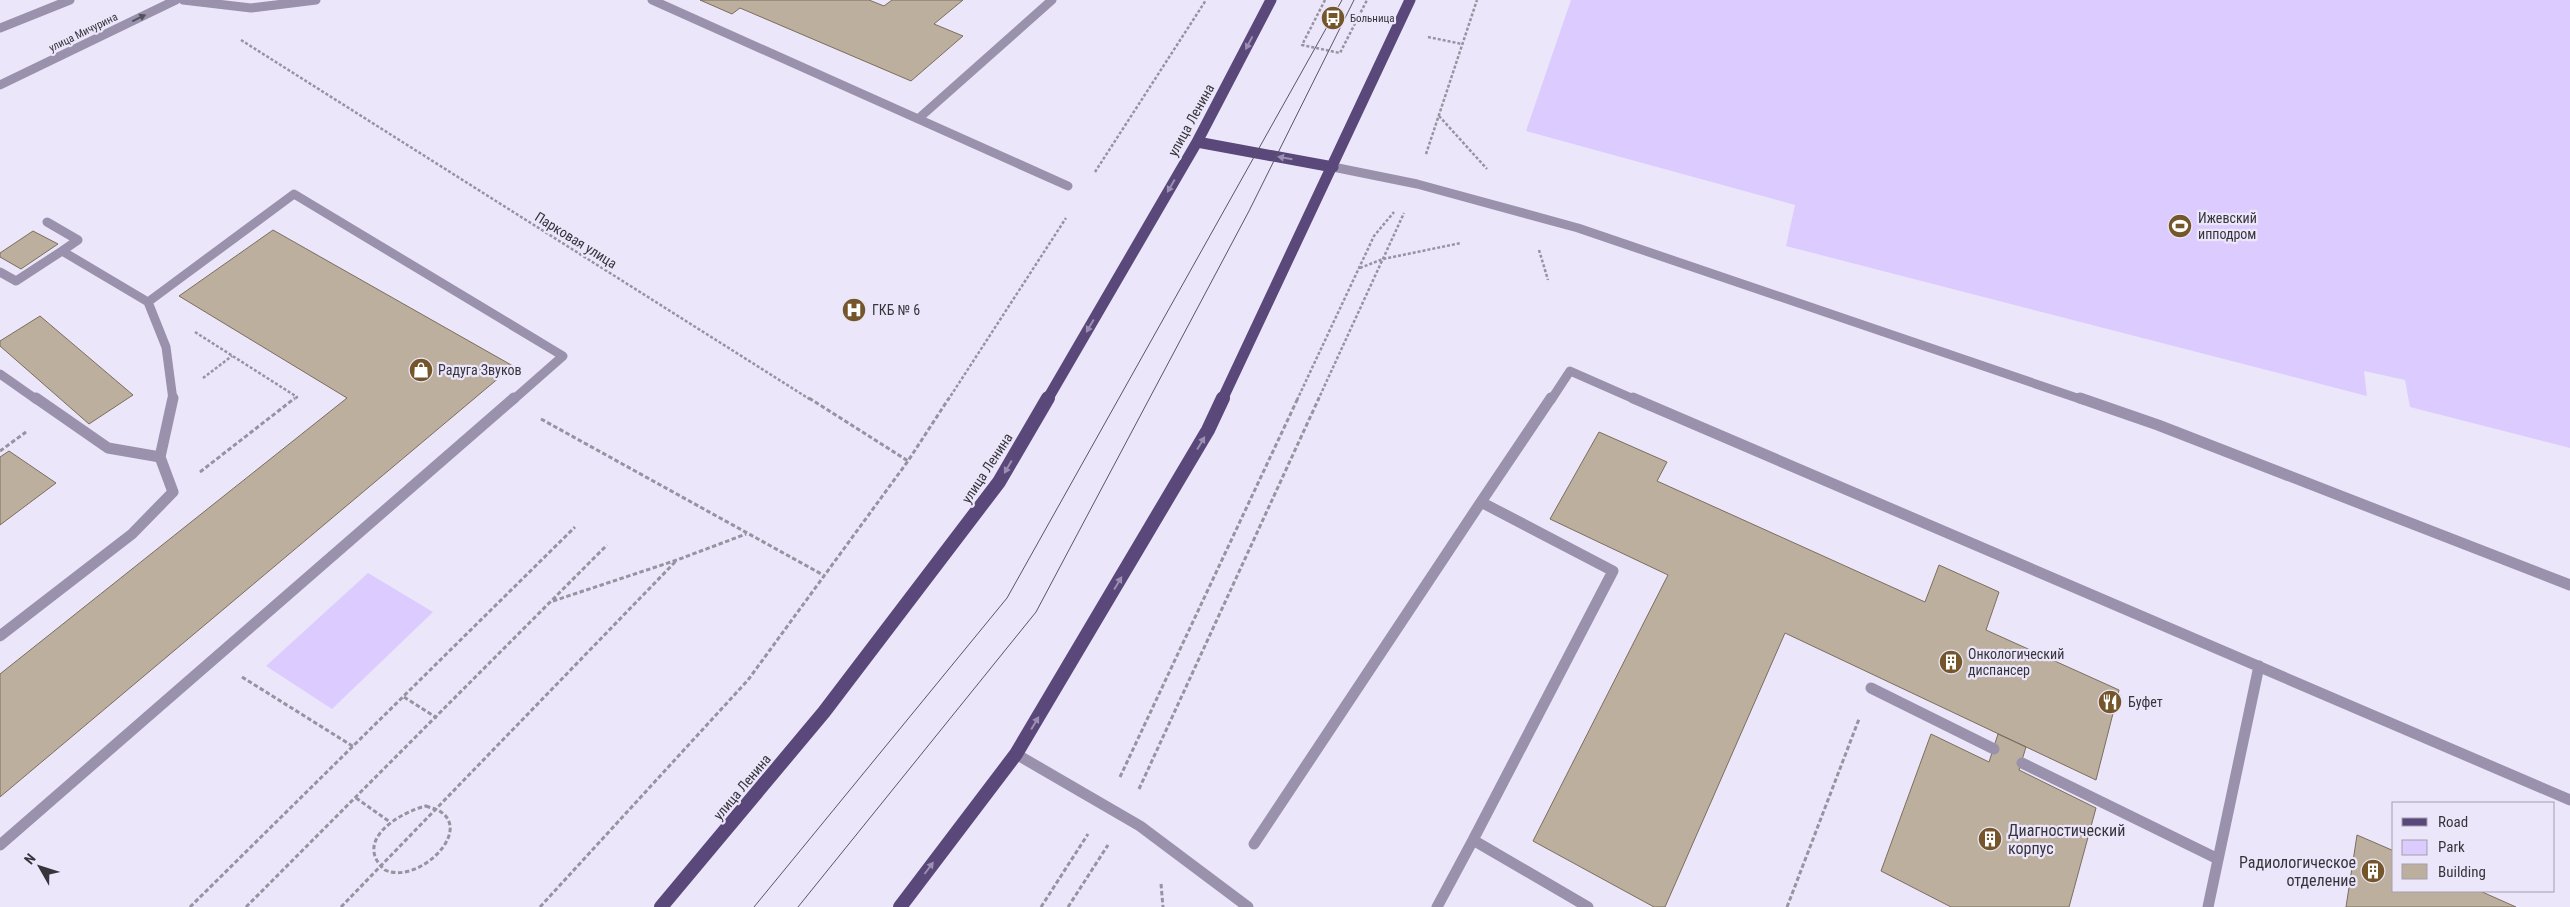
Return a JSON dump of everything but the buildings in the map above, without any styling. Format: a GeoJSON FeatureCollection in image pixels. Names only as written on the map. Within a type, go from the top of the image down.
{"type":"FeatureCollection","features":[{"type":"Feature","properties":{"kind":"main road","name":"улица Ленина"},"geometry":{"type":"LineString","coordinates":[[661,907],[824,712],[999,482],[1197,142],[1271,0]]}},
{"type":"Feature","properties":{"kind":"main road"},"geometry":{"type":"LineString","coordinates":[[900,907],[1016,754],[1208,430],[1410,0]]}},
{"type":"Feature","properties":{"kind":"main road"},"geometry":{"type":"LineString","coordinates":[[1197,142],[1333,167]]}},
{"type":"Feature","properties":{"kind":"street"},"geometry":{"type":"LineString","coordinates":[[0,28],[53,3],[70,0]]}},
{"type":"Feature","properties":{"kind":"street","name":"улица Мичурина"},"geometry":{"type":"LineString","coordinates":[[0,85],[176,0]]}},
{"type":"Feature","properties":{"kind":"street"},"geometry":{"type":"LineString","coordinates":[[182,0],[252,8],[316,0]]}},
{"type":"Feature","properties":{"kind":"street"},"geometry":{"type":"LineString","coordinates":[[652,0],[1068,186]]}},
{"type":"Feature","properties":{"kind":"street"},"geometry":{"type":"LineString","coordinates":[[918,119],[1052,0]]}},
{"type":"Feature","properties":{"kind":"street"},"geometry":{"type":"LineString","coordinates":[[1333,167],[1417,184],[1578,228],[2158,426],[2570,584]]}},
{"type":"Feature","properties":{"kind":"street"},"geometry":{"type":"LineString","coordinates":[[0,845],[563,356],[294,194],[148,302]]}},
{"type":"Feature","properties":{"kind":"street"},"geometry":{"type":"LineString","coordinates":[[0,272],[16,281],[78,240],[47,222]]}},
{"type":"Feature","properties":{"kind":"street"},"geometry":{"type":"LineString","coordinates":[[0,636],[132,534],[173,492],[160,456],[173,401],[166,348],[148,302],[62,250]]}},
{"type":"Feature","properties":{"kind":"street"},"geometry":{"type":"LineString","coordinates":[[1254,844],[1570,371],[1820,480],[2570,800]]}},
{"type":"Feature","properties":{"kind":"street"},"geometry":{"type":"LineString","coordinates":[[0,374],[108,448],[160,456]]}},
{"type":"Feature","properties":{"kind":"street"},"geometry":{"type":"LineString","coordinates":[[1437,907],[1613,570],[1481,502]]}},
{"type":"Feature","properties":{"kind":"street"},"geometry":{"type":"LineString","coordinates":[[2208,907],[2259,666]]}},
{"type":"Feature","properties":{"kind":"street"},"geometry":{"type":"LineString","coordinates":[[1871,688],[1994,748]]}},
{"type":"Feature","properties":{"kind":"street"},"geometry":{"type":"LineString","coordinates":[[1016,754],[1126,817],[1248,907]]}},
{"type":"Feature","properties":{"kind":"street"},"geometry":{"type":"LineString","coordinates":[[2022,763],[2218,859]]}},
{"type":"Feature","properties":{"kind":"street"},"geometry":{"type":"LineString","coordinates":[[1473,840],[1588,907]]}},
{"type":"Feature","properties":{"kind":"path"},"geometry":{"type":"LineString","coordinates":[[1092,176],[1206,0]]}},
{"type":"Feature","properties":{"kind":"path"},"geometry":{"type":"LineString","coordinates":[[1325,0],[1302,45],[1340,54],[1367,0]]}},
{"type":"Feature","properties":{"kind":"path"},"geometry":{"type":"LineString","coordinates":[[1068,907],[1126,817],[1417,184],[1477,0]]}},
{"type":"Feature","properties":{"kind":"path","name":"Парковая улица"},"geometry":{"type":"LineString","coordinates":[[233,34],[908,462]]}},
{"type":"Feature","properties":{"kind":"path"},"geometry":{"type":"LineString","coordinates":[[1041,907],[1107,806],[1374,236],[1417,184]]}},
{"type":"Feature","properties":{"kind":"path"},"geometry":{"type":"LineString","coordinates":[[540,907],[748,680],[908,462],[1071,210]]}},
{"type":"Feature","properties":{"kind":"path"},"geometry":{"type":"LineString","coordinates":[[1360,268],[1383,259],[1461,243]]}},
{"type":"Feature","properties":{"kind":"path"},"geometry":{"type":"LineString","coordinates":[[173,492],[297,397],[194,331]]}},
{"type":"Feature","properties":{"kind":"path"},"geometry":{"type":"LineString","coordinates":[[510,401],[825,576]]}},
{"type":"Feature","properties":{"kind":"path"},"geometry":{"type":"LineString","coordinates":[[190,907],[354,748],[574,527]]}},
{"type":"Feature","properties":{"kind":"path"},"geometry":{"type":"LineString","coordinates":[[552,601],[677,560],[746,533]]}},
{"type":"Feature","properties":{"kind":"path"},"geometry":{"type":"LineString","coordinates":[[246,907],[607,546]]}},
{"type":"Feature","properties":{"kind":"path"},"geometry":{"type":"LineString","coordinates":[[340,907],[677,560]]}},
{"type":"Feature","properties":{"kind":"path"},"geometry":{"type":"LineString","coordinates":[[214,660],[354,748]]}},
{"type":"Feature","properties":{"kind":"path"},"geometry":{"type":"LineString","coordinates":[[1787,907],[1871,688]]}},
{"type":"Feature","properties":{"kind":"path"},"geometry":{"type":"LineString","coordinates":[[404,697],[437,718]]}},
{"type":"Feature","properties":{"kind":"path"},"geometry":{"type":"LineString","coordinates":[[356,798],[390,822]]}},
{"type":"Feature","properties":{"kind":"path"},"geometry":{"type":"LineString","coordinates":[[414,808],[436,808],[444,813],[449,821],[450,830],[444,846],[432,861],[416,870],[398,874],[387,871],[380,866],[376,855],[376,844],[390,822],[414,808]]}},
{"type":"Feature","properties":{"kind":"green space","name":"Ижевский ипподром"},"geometry":{"type":"Polygon","coordinates":[[[1571,0],[2570,0],[2570,448],[2410,407],[2405,380],[2364,371],[2367,396],[1786,246],[1795,205],[1526,131],[1571,0]]]}},
{"type":"Feature","properties":{"kind":"green space"},"geometry":{"type":"Polygon","coordinates":[[[368,573],[433,612],[332,709],[266,666],[368,573]]]}},
{"type":"Feature","properties":{"kind":"tram line"},"geometry":{"type":"LineString","coordinates":[[754,907],[1007,598],[1342,0]]}},
{"type":"Feature","properties":{"kind":"tram line"},"geometry":{"type":"LineString","coordinates":[[798,907],[1036,612],[1249,211],[1354,0]]}},
{"type":"Feature","properties":{"kind":"place","name":"Больница"},"geometry":{"type":"Point","coordinates":[1333,18]}},
{"type":"Feature","properties":{"kind":"place","name":"Ижевский ипподром"},"geometry":{"type":"Point","coordinates":[2180,226]}},
{"type":"Feature","properties":{"kind":"place","name":"ГКБ № 6"},"geometry":{"type":"Point","coordinates":[854,310]}},
{"type":"Feature","properties":{"kind":"place","name":"Радуга Звуков"},"geometry":{"type":"Point","coordinates":[421,370]}},
{"type":"Feature","properties":{"kind":"place","name":"Онкологический диспансер"},"geometry":{"type":"Point","coordinates":[1951,662]}},
{"type":"Feature","properties":{"kind":"place","name":"Буфет"},"geometry":{"type":"Point","coordinates":[2110,702]}},
{"type":"Feature","properties":{"kind":"place","name":"Диагностический корпус"},"geometry":{"type":"Point","coordinates":[1990,839]}},
{"type":"Feature","properties":{"kind":"place","name":"Радиологическое отделение"},"geometry":{"type":"Point","coordinates":[2373,871]}}]}
